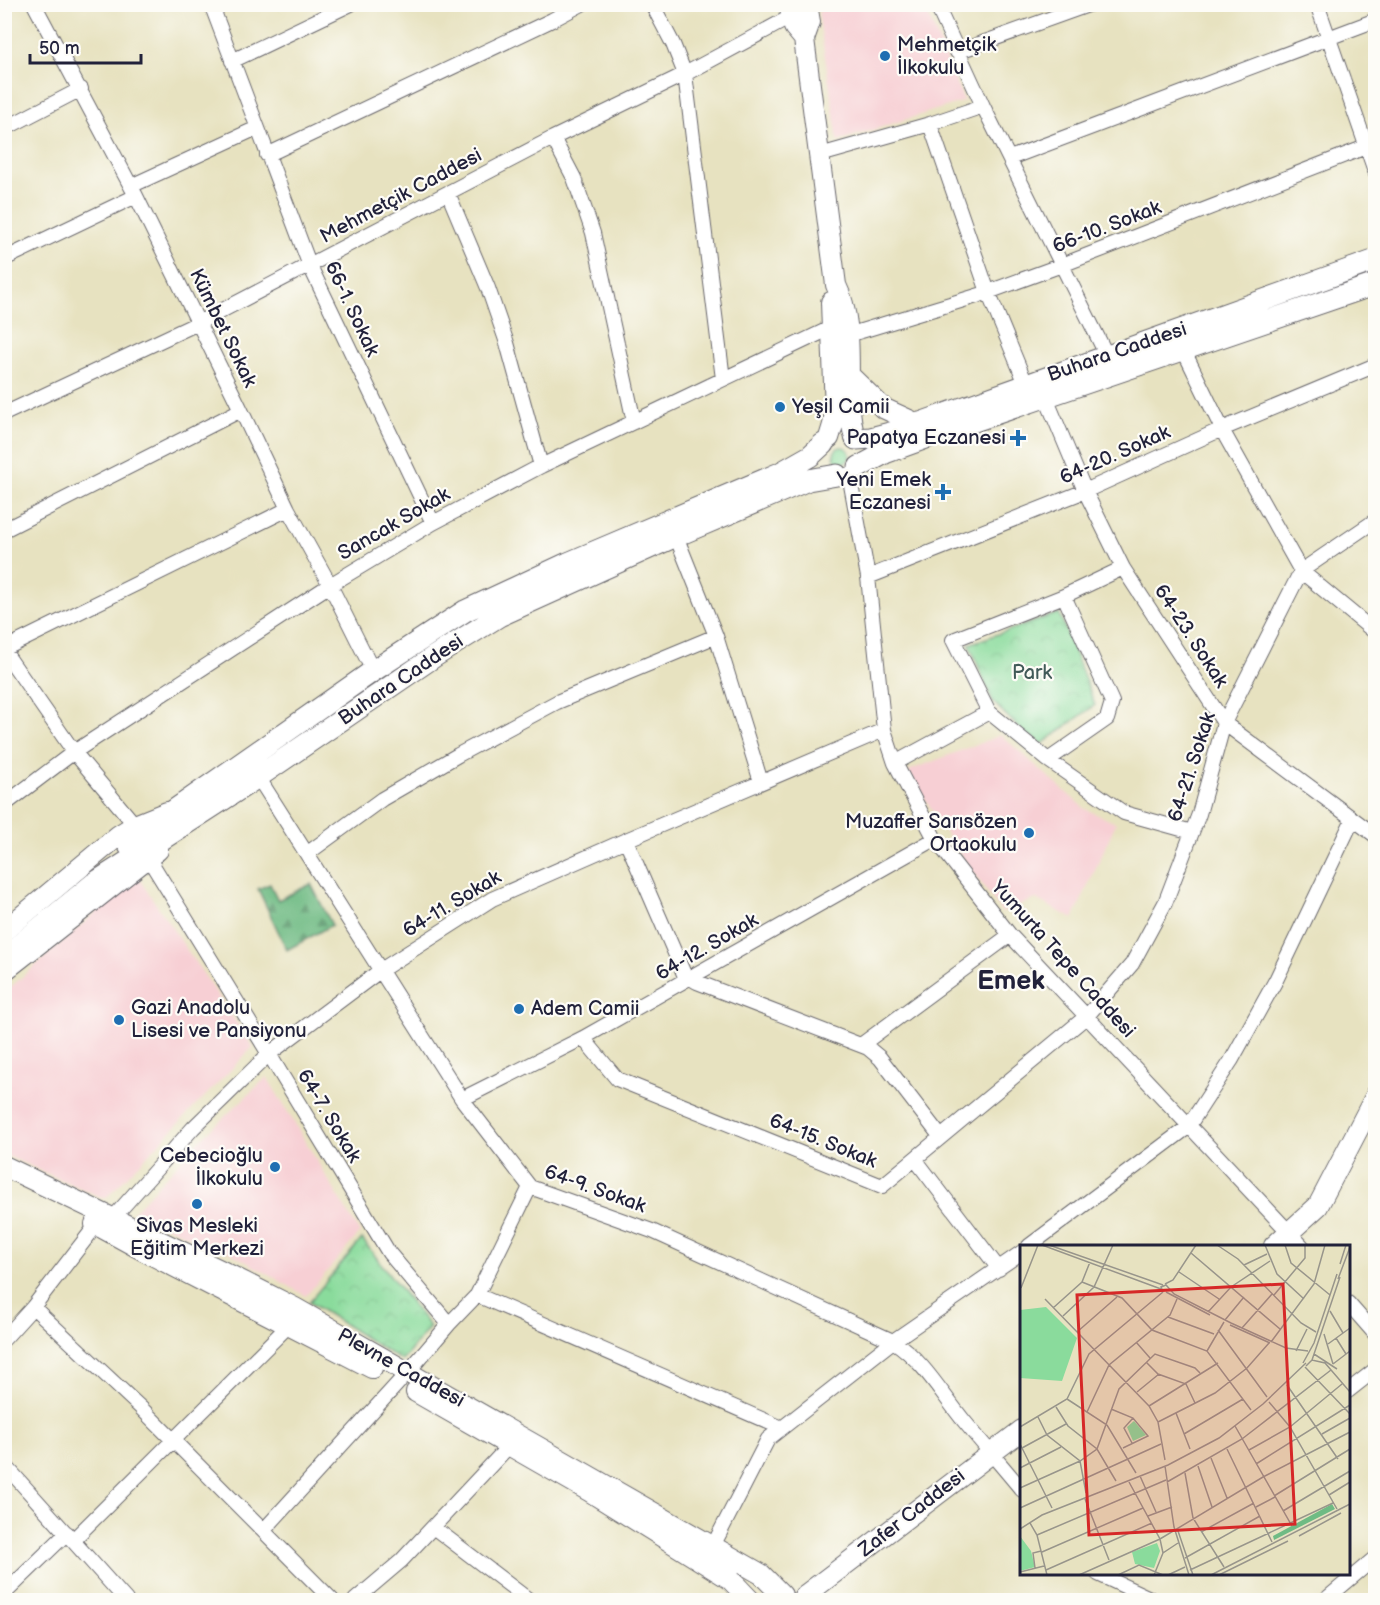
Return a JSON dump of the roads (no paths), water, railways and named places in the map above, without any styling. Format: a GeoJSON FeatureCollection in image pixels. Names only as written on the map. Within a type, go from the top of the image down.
{"type":"FeatureCollection","features":[{"type":"Feature","properties":{"kind":"main road","name":"Buhara Caddesi"},"geometry":{"type":"LineString","coordinates":[[856,438],[876,437],[918,424],[1376,260]]}},
{"type":"Feature","properties":{"kind":"main road","name":"Buhara Caddesi"},"geometry":{"type":"LineString","coordinates":[[6,931],[177,820],[258,777],[435,656],[499,616],[676,536],[808,480],[848,472],[885,453],[1376,284]]}},
{"type":"Feature","properties":{"kind":"main road"},"geometry":{"type":"LineString","coordinates":[[844,433],[856,438],[863,451],[862,460],[848,472],[826,469],[821,461],[820,453],[826,441],[844,433]]}},
{"type":"Feature","properties":{"kind":"main road","name":"Buhara Caddesi"},"geometry":{"type":"LineString","coordinates":[[4,957],[93,884],[142,850],[177,820],[373,671],[473,606],[568,562],[780,473],[810,456],[826,441]]}},
{"type":"Feature","properties":{"kind":"street","name":"Kümbet Sokak"},"geometry":{"type":"LineString","coordinates":[[34,4],[133,191],[288,509],[330,585],[373,671]]}},
{"type":"Feature","properties":{"kind":"street","name":"66-1. Sokak"},"geometry":{"type":"LineString","coordinates":[[211,4],[310,266],[433,523]]}},
{"type":"Feature","properties":{"kind":"street"},"geometry":{"type":"LineString","coordinates":[[232,61],[351,4]]}},
{"type":"Feature","properties":{"kind":"street"},"geometry":{"type":"LineString","coordinates":[[267,155],[582,4]]}},
{"type":"Feature","properties":{"kind":"street"},"geometry":{"type":"LineString","coordinates":[[652,4],[673,44],[685,74],[723,379]]}},
{"type":"Feature","properties":{"kind":"street"},"geometry":{"type":"LineString","coordinates":[[936,4],[983,106],[1107,356]]}},
{"type":"Feature","properties":{"kind":"street"},"geometry":{"type":"LineString","coordinates":[[957,52],[1091,4]]}},
{"type":"Feature","properties":{"kind":"street"},"geometry":{"type":"LineString","coordinates":[[1317,4],[1370,145],[1376,174]]}},
{"type":"Feature","properties":{"kind":"street"},"geometry":{"type":"LineString","coordinates":[[802,8],[810,22],[804,39],[836,285],[831,297],[842,328],[850,376],[851,417],[856,438]]}},
{"type":"Feature","properties":{"kind":"street","name":"Mehmetçik Caddesi"},"geometry":{"type":"LineString","coordinates":[[4,414],[198,324],[553,138],[685,74],[802,8]]}},
{"type":"Feature","properties":{"kind":"street"},"geometry":{"type":"LineString","coordinates":[[1010,158],[1376,20]]}},
{"type":"Feature","properties":{"kind":"street"},"geometry":{"type":"LineString","coordinates":[[4,129],[81,89]]}},
{"type":"Feature","properties":{"kind":"street"},"geometry":{"type":"LineString","coordinates":[[820,155],[930,124],[983,106]]}},
{"type":"Feature","properties":{"kind":"street"},"geometry":{"type":"LineString","coordinates":[[930,124],[988,292],[1026,384]]}},
{"type":"Feature","properties":{"kind":"street"},"geometry":{"type":"LineString","coordinates":[[4,258],[257,128]]}},
{"type":"Feature","properties":{"kind":"street"},"geometry":{"type":"LineString","coordinates":[[553,138],[574,177],[593,233],[634,422]]}},
{"type":"Feature","properties":{"kind":"street","name":"66-10. Sokak"},"geometry":{"type":"LineString","coordinates":[[842,328],[988,292],[1370,145]]}},
{"type":"Feature","properties":{"kind":"street"},"geometry":{"type":"LineString","coordinates":[[448,193],[488,288],[507,343],[541,466]]}},
{"type":"Feature","properties":{"kind":"street"},"geometry":{"type":"LineString","coordinates":[[826,441],[833,425],[835,411],[842,328]]}},
{"type":"Feature","properties":{"kind":"street","name":"Sancak Sokak"},"geometry":{"type":"LineString","coordinates":[[4,806],[74,752],[330,585],[433,523],[541,466],[723,379],[842,328]]}},
{"type":"Feature","properties":{"kind":"street"},"geometry":{"type":"LineString","coordinates":[[1184,351],[1222,429],[1301,571],[1376,633]]}},
{"type":"Feature","properties":{"kind":"street","name":"64-20. Sokak"},"geometry":{"type":"LineString","coordinates":[[868,577],[1085,491],[1222,429],[1376,365]]}},
{"type":"Feature","properties":{"kind":"street"},"geometry":{"type":"LineString","coordinates":[[850,376],[883,408],[918,424]]}},
{"type":"Feature","properties":{"kind":"street","name":"64-23. Sokak"},"geometry":{"type":"LineString","coordinates":[[1046,398],[1085,491],[1123,568],[1224,723],[1376,836]]}},
{"type":"Feature","properties":{"kind":"street"},"geometry":{"type":"LineString","coordinates":[[4,530],[241,410]]}},
{"type":"Feature","properties":{"kind":"street","name":"Yumurta Tepe Caddesi"},"geometry":{"type":"LineString","coordinates":[[848,472],[868,577],[884,730],[895,764],[935,839],[1010,935],[1296,1240]]}},
{"type":"Feature","properties":{"kind":"street"},"geometry":{"type":"LineString","coordinates":[[135,825],[74,752],[4,650],[288,509]]}},
{"type":"Feature","properties":{"kind":"street","name":"64-21. Sokak"},"geometry":{"type":"LineString","coordinates":[[1087,1016],[1132,964],[1165,903],[1192,832],[1224,723],[1301,571],[1376,520]]}},
{"type":"Feature","properties":{"kind":"street"},"geometry":{"type":"LineString","coordinates":[[676,536],[716,636],[761,782]]}},
{"type":"Feature","properties":{"kind":"street"},"geometry":{"type":"LineString","coordinates":[[1123,568],[1064,596],[953,640],[989,712],[1048,760],[1124,813],[1192,832]]}},
{"type":"Feature","properties":{"kind":"street"},"geometry":{"type":"LineString","coordinates":[[1048,760],[1107,719],[1112,702],[1064,596]]}},
{"type":"Feature","properties":{"kind":"street"},"geometry":{"type":"LineString","coordinates":[[308,853],[382,799],[478,744],[558,702],[716,636]]}},
{"type":"Feature","properties":{"kind":"street"},"geometry":{"type":"LineString","coordinates":[[895,764],[989,712]]}},
{"type":"Feature","properties":{"kind":"street","name":"64-11. Sokak"},"geometry":{"type":"LineString","coordinates":[[4,1339],[104,1219],[193,1128],[269,1054],[381,970],[492,899],[884,730]]}},
{"type":"Feature","properties":{"kind":"street","name":"64-9. Sokak"},"geometry":{"type":"LineString","coordinates":[[258,777],[462,1099],[530,1187],[652,1231],[892,1341],[923,1367],[964,1421],[1020,1488]]}},
{"type":"Feature","properties":{"kind":"street"},"geometry":{"type":"LineString","coordinates":[[1030,1245],[1188,1127],[1231,1061],[1276,980],[1353,819]]}},
{"type":"Feature","properties":{"kind":"street"},"geometry":{"type":"LineString","coordinates":[[6,931],[102,847],[135,825],[177,820]]}},
{"type":"Feature","properties":{"kind":"street"},"geometry":{"type":"LineString","coordinates":[[4,971],[148,859],[177,820]]}},
{"type":"Feature","properties":{"kind":"street","name":"64-12. Sokak"},"geometry":{"type":"LineString","coordinates":[[462,1099],[584,1038],[935,839]]}},
{"type":"Feature","properties":{"kind":"street"},"geometry":{"type":"LineString","coordinates":[[626,840],[684,974],[691,979],[868,1047],[880,1058],[940,1136]]}},
{"type":"Feature","properties":{"kind":"street","name":"64-7. Sokak"},"geometry":{"type":"LineString","coordinates":[[148,859],[389,1253],[449,1324]]}},
{"type":"Feature","properties":{"kind":"street"},"geometry":{"type":"LineString","coordinates":[[861,1045],[1010,935]]}},
{"type":"Feature","properties":{"kind":"street","name":"64-15. Sokak"},"geometry":{"type":"LineString","coordinates":[[584,1038],[617,1078],[882,1186],[1087,1016]]}},
{"type":"Feature","properties":{"kind":"street"},"geometry":{"type":"LineString","coordinates":[[1278,1245],[1296,1240],[1318,1206],[1376,1095]]}},
{"type":"Feature","properties":{"kind":"street"},"geometry":{"type":"LineString","coordinates":[[915,1159],[999,1269]]}},
{"type":"Feature","properties":{"kind":"street","name":"Plevne Caddesi"},"geometry":{"type":"LineString","coordinates":[[4,1166],[104,1219],[146,1252],[289,1325],[404,1377],[583,1472],[761,1574],[778,1598]]}},
{"type":"Feature","properties":{"kind":"street","name":"Plevne Caddesi"},"geometry":{"type":"LineString","coordinates":[[4,1177],[220,1270],[295,1308],[509,1446],[589,1491],[730,1578],[750,1600]]}},
{"type":"Feature","properties":{"kind":"street"},"geometry":{"type":"LineString","coordinates":[[264,1530],[477,1295],[530,1187]]}},
{"type":"Feature","properties":{"kind":"street"},"geometry":{"type":"LineString","coordinates":[[713,1546],[768,1439],[892,1341],[1020,1253]]}},
{"type":"Feature","properties":{"kind":"street"},"geometry":{"type":"LineString","coordinates":[[477,1295],[782,1428]]}},
{"type":"Feature","properties":{"kind":"street"},"geometry":{"type":"LineString","coordinates":[[1350,1305],[1376,1335]]}},
{"type":"Feature","properties":{"kind":"street"},"geometry":{"type":"LineString","coordinates":[[33,1307],[174,1441],[332,1600]]}},
{"type":"Feature","properties":{"kind":"street"},"geometry":{"type":"LineString","coordinates":[[4,1594],[174,1441],[289,1325]]}},
{"type":"Feature","properties":{"kind":"street"},"geometry":{"type":"LineString","coordinates":[[1350,1389],[1376,1369]]}},
{"type":"Feature","properties":{"kind":"street","name":"Zafer Caddesi"},"geometry":{"type":"LineString","coordinates":[[807,1598],[1020,1431]]}},
{"type":"Feature","properties":{"kind":"street"},"geometry":{"type":"LineString","coordinates":[[356,1600],[401,1561],[509,1446]]}},
{"type":"Feature","properties":{"kind":"street"},"geometry":{"type":"LineString","coordinates":[[4,1464],[126,1600]]}},
{"type":"Feature","properties":{"kind":"street"},"geometry":{"type":"LineString","coordinates":[[433,1527],[529,1600]]}},
{"type":"Feature","properties":{"kind":"street"},"geometry":{"type":"LineString","coordinates":[[1325,1600],[1376,1557]]}},
{"type":"Feature","properties":{"kind":"street"},"geometry":{"type":"LineString","coordinates":[[1109,1576],[1154,1600]]}},
{"type":"Feature","properties":{"kind":"street"},"geometry":{"type":"LineString","coordinates":[[778,1598],[792,1593],[807,1598]]}},
{"type":"Feature","properties":{"kind":"place","name":"Mehmetçik İlkokulu"},"geometry":{"type":"Point","coordinates":[885,56]}},
{"type":"Feature","properties":{"kind":"place","name":"Yeşil Camii"},"geometry":{"type":"Point","coordinates":[780,407]}},
{"type":"Feature","properties":{"kind":"place","name":"Papatya Eczanesi"},"geometry":{"type":"Point","coordinates":[1018,438]}},
{"type":"Feature","properties":{"kind":"place","name":"Yeni Emek Eczanesi"},"geometry":{"type":"Point","coordinates":[943,492]}},
{"type":"Feature","properties":{"kind":"place","name":"Muzaffer Sarısözen Ortaokulu"},"geometry":{"type":"Point","coordinates":[1029,833]}},
{"type":"Feature","properties":{"kind":"place","name":"Adem Camii"},"geometry":{"type":"Point","coordinates":[519,1009]}},
{"type":"Feature","properties":{"kind":"place","name":"Gazi Anadolu Lisesi ve Pansiyonu"},"geometry":{"type":"Point","coordinates":[119,1020]}},
{"type":"Feature","properties":{"kind":"place","name":"Cebecioğlu İlkokulu"},"geometry":{"type":"Point","coordinates":[275,1167]}},
{"type":"Feature","properties":{"kind":"place","name":"Sivas Mesleki Eğitim Merkezi"},"geometry":{"type":"Point","coordinates":[197,1204]}},
{"type":"Feature","properties":{"kind":"district","name":"Emek"},"geometry":{"type":"Point","coordinates":[1011,981]}},
{"type":"Feature","properties":{"kind":"park label","name":"Park"},"geometry":{"type":"Point","coordinates":[1032,673]}}]}
